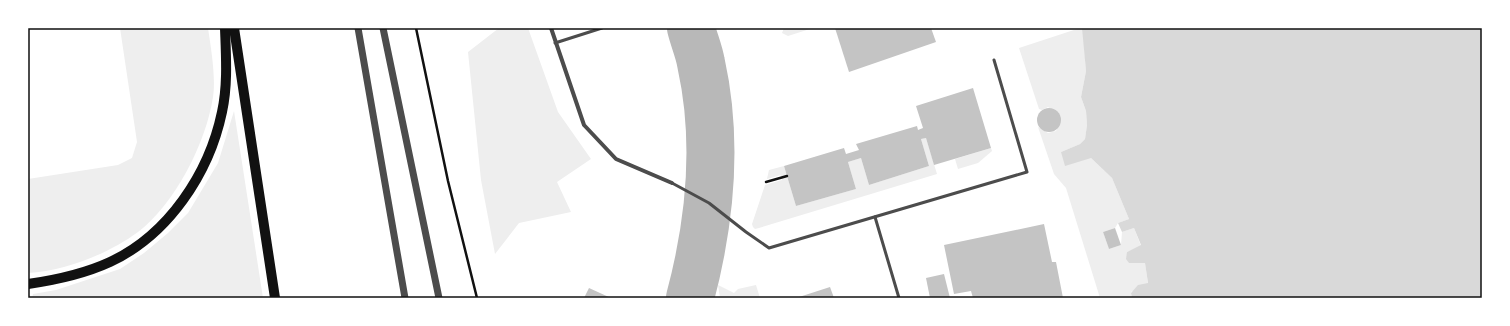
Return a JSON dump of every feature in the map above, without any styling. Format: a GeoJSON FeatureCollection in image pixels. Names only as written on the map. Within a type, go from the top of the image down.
{"type":"FeatureCollection","features":[{"type":"Feature","properties":{"kind":"main road"},"geometry":{"type":"LineString","coordinates":[[28,284],[89,271],[110,262],[144,241],[160,227],[174,211],[189,191],[205,164],[215,140],[222,112],[226,86],[225,28]]}},
{"type":"Feature","properties":{"kind":"main road"},"geometry":{"type":"LineString","coordinates":[[234,28],[275,298]]}},
{"type":"Feature","properties":{"kind":"street"},"geometry":{"type":"LineString","coordinates":[[358,28],[405,298]]}},
{"type":"Feature","properties":{"kind":"street"},"geometry":{"type":"LineString","coordinates":[[383,28],[439,298]]}},
{"type":"Feature","properties":{"kind":"street"},"geometry":{"type":"LineString","coordinates":[[551,28],[584,125],[616,159],[672,183]]}},
{"type":"Feature","properties":{"kind":"lane"},"geometry":{"type":"LineString","coordinates":[[556,43],[602,28]]}},
{"type":"Feature","properties":{"kind":"lane"},"geometry":{"type":"LineString","coordinates":[[672,183],[709,203],[769,248],[1027,172],[994,60]]}},
{"type":"Feature","properties":{"kind":"lane"},"geometry":{"type":"LineString","coordinates":[[875,217],[899,298]]}},
{"type":"Feature","properties":{"kind":"path"},"geometry":{"type":"LineString","coordinates":[[416,28],[448,181],[477,298]]}},
{"type":"Feature","properties":{"kind":"path"},"geometry":{"type":"LineString","coordinates":[[766,182],[787,176]]}},
{"type":"Feature","properties":{"kind":"shaded area"},"geometry":{"type":"Polygon","coordinates":[[[120,28],[208,28],[213,63],[214,89],[204,134],[187,171],[176,189],[152,220],[138,232],[100,254],[86,260],[57,269],[28,273],[28,179],[118,165],[132,158],[137,142],[120,28]]]}},
{"type":"Feature","properties":{"kind":"shaded area"},"geometry":{"type":"Polygon","coordinates":[[[499,28],[528,28],[558,112],[591,159],[557,182],[571,212],[519,223],[495,254],[481,180],[468,52],[499,28]]]}},
{"type":"Feature","properties":{"kind":"shaded area"},"geometry":{"type":"Polygon","coordinates":[[[784,28],[813,28],[788,36],[782,33],[784,28]]]}},
{"type":"Feature","properties":{"kind":"shaded area"},"geometry":{"type":"Polygon","coordinates":[[[1080,28],[1083,30],[1086,71],[1081,97],[1086,111],[1087,125],[1085,139],[1080,144],[1061,152],[1091,158],[1112,178],[1129,219],[1118,223],[1115,228],[1103,232],[1109,249],[1121,245],[1122,232],[1134,228],[1141,246],[1127,252],[1129,263],[1145,262],[1148,284],[1131,292],[1132,298],[1100,298],[1066,188],[1054,174],[1038,127],[1048,133],[1056,131],[1061,120],[1059,113],[1048,107],[1042,110],[1039,109],[1019,48],[1080,28]]]}},
{"type":"Feature","properties":{"kind":"shaded area"},"geometry":{"type":"Polygon","coordinates":[[[1082,28],[1482,28],[1482,298],[1132,298],[1131,293],[1138,285],[1148,283],[1145,263],[1129,263],[1126,259],[1127,252],[1141,245],[1134,228],[1122,232],[1118,223],[1129,219],[1112,178],[1091,158],[1065,166],[1061,152],[1080,144],[1085,139],[1087,125],[1086,111],[1081,97],[1086,71],[1082,28]]]}},
{"type":"Feature","properties":{"kind":"shaded area"},"geometry":{"type":"Polygon","coordinates":[[[234,111],[263,298],[32,298],[33,294],[56,290],[120,269],[144,253],[168,233],[188,213],[218,163],[234,111]]]}},
{"type":"Feature","properties":{"kind":"shaded area"},"geometry":{"type":"Polygon","coordinates":[[[926,138],[937,174],[759,228],[755,229],[753,227],[752,224],[765,185],[782,180],[781,175],[767,179],[769,170],[784,166],[796,206],[856,189],[848,162],[861,158],[869,185],[929,166],[921,139],[926,138]]]}},
{"type":"Feature","properties":{"kind":"shaded area"},"geometry":{"type":"Polygon","coordinates":[[[991,148],[992,151],[978,163],[958,169],[955,159],[991,148]]]}},
{"type":"Feature","properties":{"kind":"shaded area"},"geometry":{"type":"Polygon","coordinates":[[[718,285],[734,293],[738,289],[756,285],[760,298],[720,298],[718,285]]]}},
{"type":"Feature","properties":{"kind":"building"},"geometry":{"type":"Polygon","coordinates":[[[835,28],[931,28],[936,42],[849,72],[835,28]]]}},
{"type":"Feature","properties":{"kind":"building"},"geometry":{"type":"Polygon","coordinates":[[[973,88],[991,148],[934,165],[926,138],[921,139],[929,166],[869,185],[861,158],[848,162],[856,189],[796,206],[784,166],[844,148],[846,154],[859,150],[856,144],[917,126],[918,130],[923,128],[916,106],[973,88]]]}},
{"type":"Feature","properties":{"kind":"building"},"geometry":{"type":"Polygon","coordinates":[[[1049,108],[1054,109],[1060,115],[1060,125],[1054,131],[1049,132],[1044,131],[1038,125],[1037,120],[1038,115],[1044,109],[1049,108]]]}},
{"type":"Feature","properties":{"kind":"building"},"geometry":{"type":"Polygon","coordinates":[[[1044,224],[1052,262],[1056,262],[1063,298],[973,298],[971,291],[954,294],[944,245],[1044,224]]]}},
{"type":"Feature","properties":{"kind":"building"},"geometry":{"type":"Polygon","coordinates":[[[1115,228],[1121,245],[1109,249],[1103,232],[1115,228]]]}},
{"type":"Feature","properties":{"kind":"building"},"geometry":{"type":"Polygon","coordinates":[[[944,274],[950,298],[930,298],[926,278],[944,274]]]}},
{"type":"Feature","properties":{"kind":"building"},"geometry":{"type":"Polygon","coordinates":[[[830,287],[834,298],[796,298],[830,287]]]}},
{"type":"Feature","properties":{"kind":"building"},"geometry":{"type":"Polygon","coordinates":[[[589,288],[611,298],[584,298],[589,288]]]}},
{"type":"Feature","properties":{"kind":"taxiway"},"geometry":{"type":"LineString","coordinates":[[690,298],[703,240],[707,211],[710,151],[706,92],[700,59],[691,28]]}}]}
